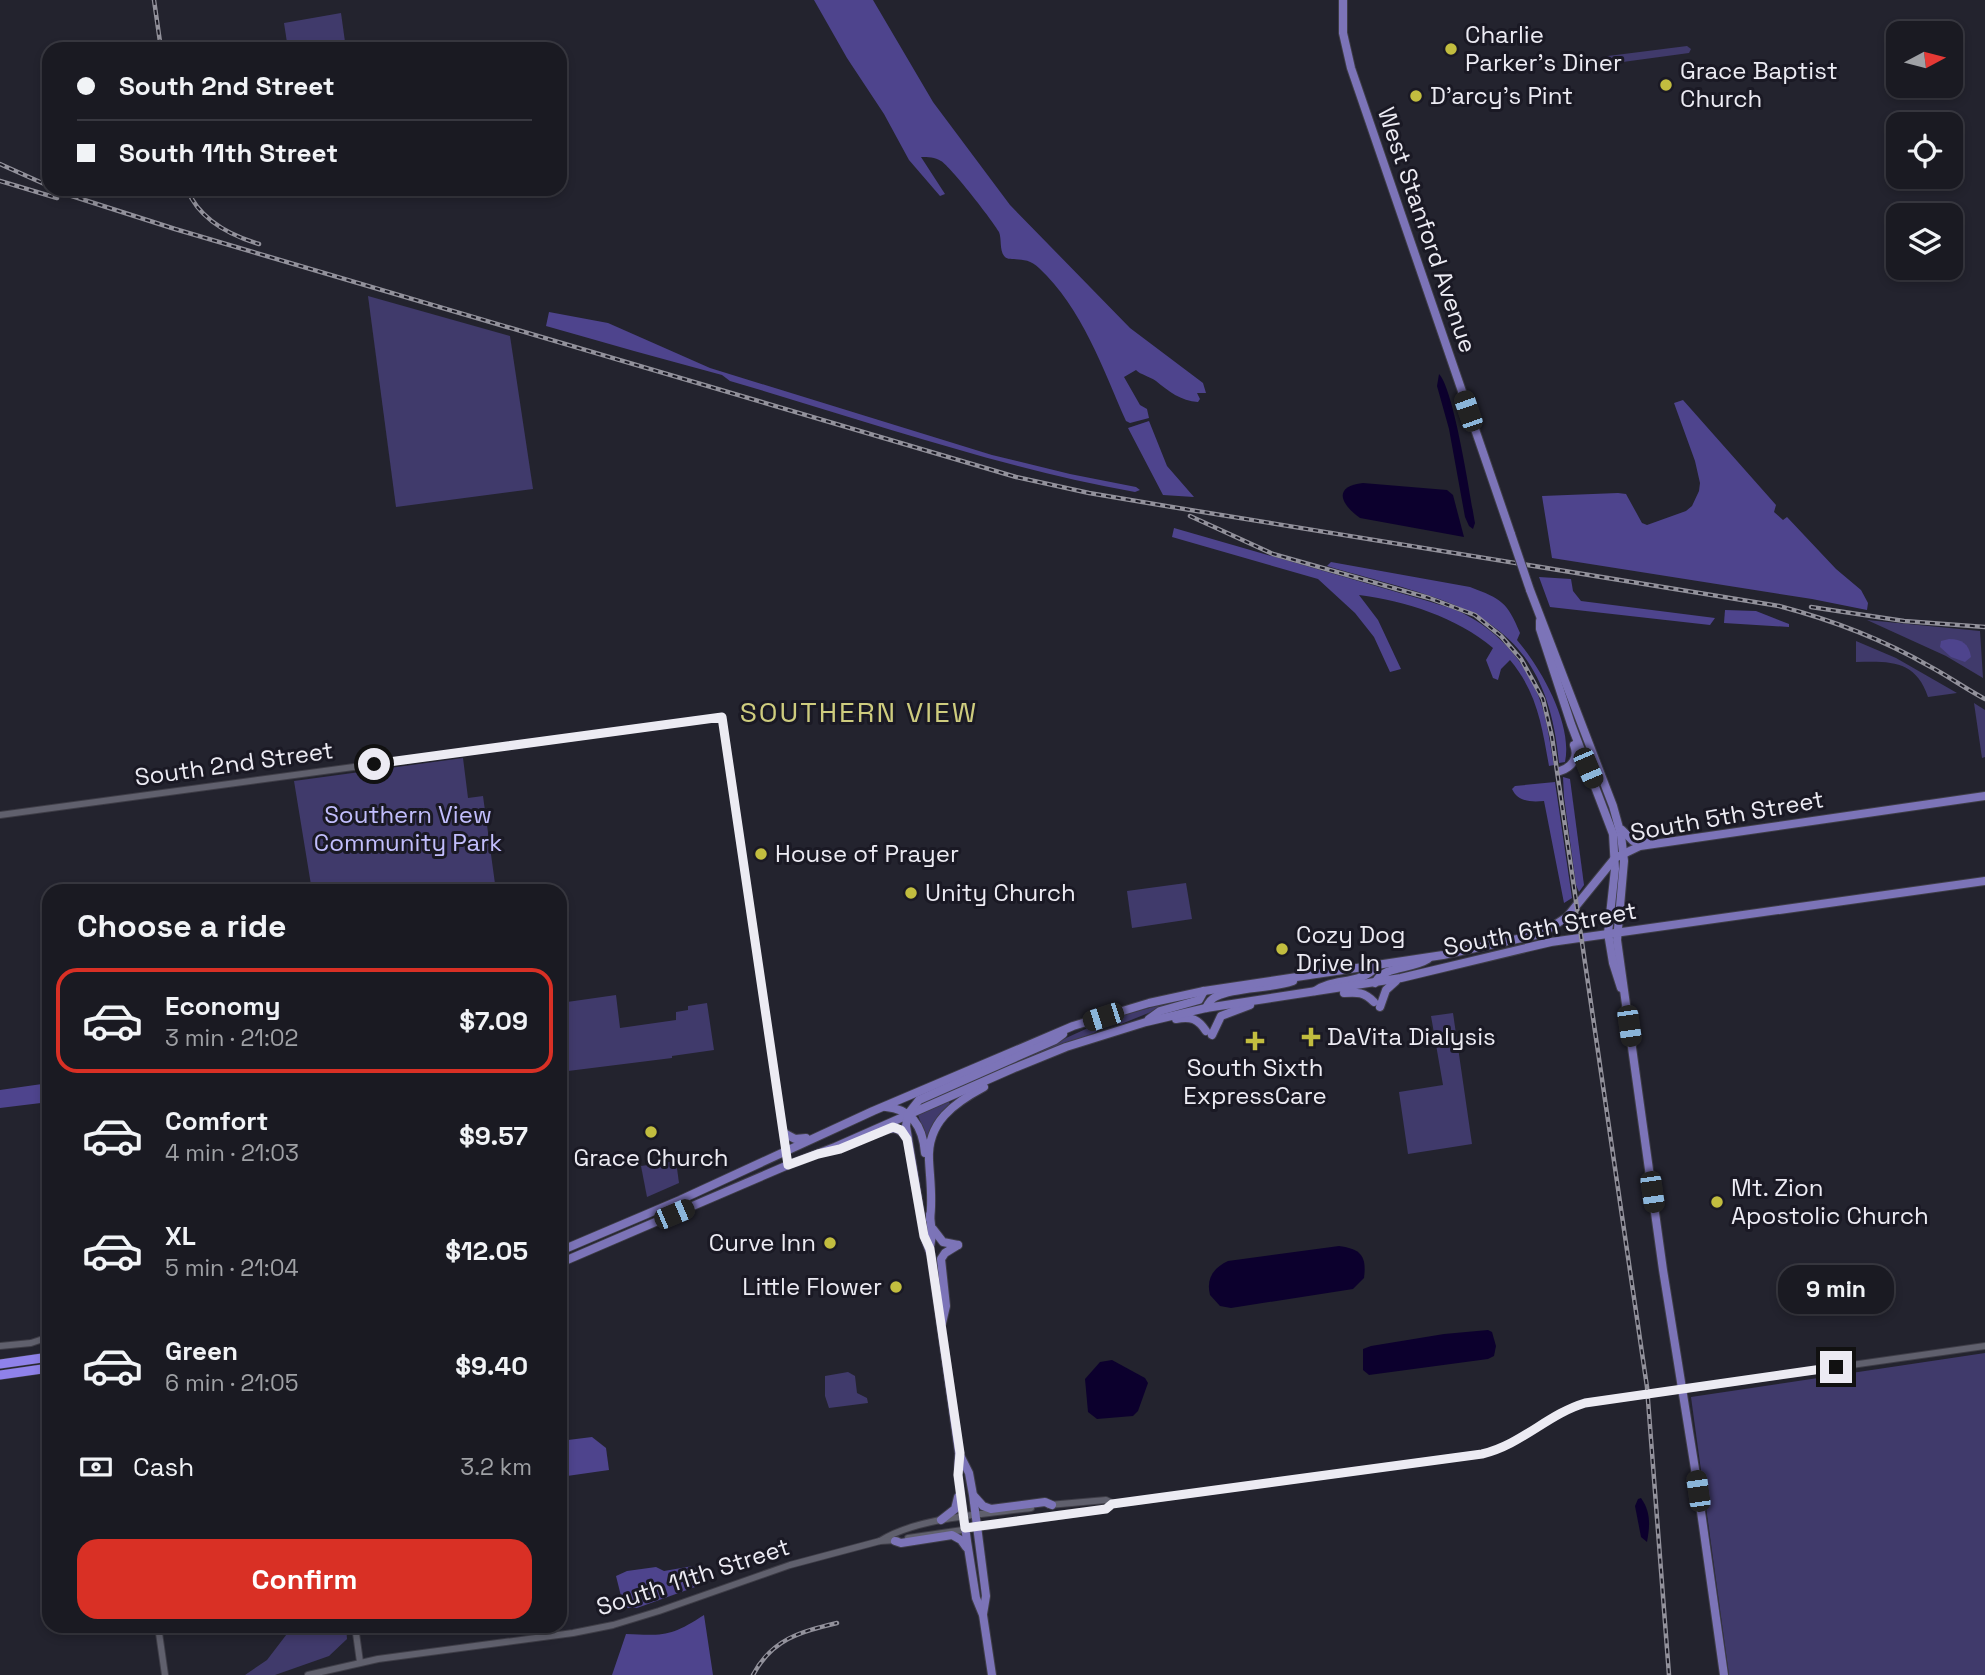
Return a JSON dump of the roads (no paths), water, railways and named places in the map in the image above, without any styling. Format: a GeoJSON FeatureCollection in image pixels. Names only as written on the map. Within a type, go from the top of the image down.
{"type":"FeatureCollection","features":[{"type":"Feature","properties":{"kind":"highway"},"geometry":{"type":"LineString","coordinates":[[0,1358],[42,1357]]}},
{"type":"Feature","properties":{"kind":"highway"},"geometry":{"type":"LineString","coordinates":[[0,1364],[42,1358]]}},
{"type":"Feature","properties":{"kind":"highway"},"geometry":{"type":"LineString","coordinates":[[0,1375],[42,1369]]}},
{"type":"Feature","properties":{"kind":"main road","name":"West Stanford Avenue"},"geometry":{"type":"LineString","coordinates":[[1343,0],[1343,33],[1351,68],[1540,620]]}},
{"type":"Feature","properties":{"kind":"main road"},"geometry":{"type":"LineString","coordinates":[[1540,620],[1540,629],[1565,706],[1611,825],[1615,858],[1613,963],[1626,1008],[1724,1675]]}},
{"type":"Feature","properties":{"kind":"main road"},"geometry":{"type":"LineString","coordinates":[[1540,620],[1545,627],[1620,828],[1623,853],[1612,932]]}},
{"type":"Feature","properties":{"kind":"main road"},"geometry":{"type":"LineString","coordinates":[[1560,771],[1570,766],[1576,754],[1563,715],[1565,706]]}},
{"type":"Feature","properties":{"kind":"main road","name":"South 5th Street"},"geometry":{"type":"LineString","coordinates":[[1510,942],[1541,934],[1559,924],[1615,858],[1640,846],[1985,796]]}},
{"type":"Feature","properties":{"kind":"main road"},"geometry":{"type":"LineString","coordinates":[[1620,828],[1633,841],[1646,839],[1659,843]]}},
{"type":"Feature","properties":{"kind":"main road","name":"South 6th Street"},"geometry":{"type":"LineString","coordinates":[[1012,1069],[1107,1033],[1206,1008],[1375,983],[1551,942],[1612,932],[1985,881]]}},
{"type":"Feature","properties":{"kind":"main road","name":"South 6th Street"},"geometry":{"type":"LineString","coordinates":[[1073,1027],[1204,990],[1430,957],[1510,942]]}},
{"type":"Feature","properties":{"kind":"main road"},"geometry":{"type":"LineString","coordinates":[[1375,983],[1384,973],[1410,968],[1430,957]]}},
{"type":"Feature","properties":{"kind":"main road"},"geometry":{"type":"LineString","coordinates":[[1313,992],[1322,986],[1361,978],[1373,970]]}},
{"type":"Feature","properties":{"kind":"main road"},"geometry":{"type":"LineString","coordinates":[[1206,1008],[1210,1000],[1221,995],[1277,986],[1313,974]]}},
{"type":"Feature","properties":{"kind":"main road"},"geometry":{"type":"LineString","coordinates":[[1289,996],[1305,998],[1359,992],[1366,994],[1377,1005],[1386,990],[1401,978]]}},
{"type":"Feature","properties":{"kind":"main road"},"geometry":{"type":"LineString","coordinates":[[1145,1022],[1160,1011],[1199,1000],[1204,990]]}},
{"type":"Feature","properties":{"kind":"main road"},"geometry":{"type":"LineString","coordinates":[[1145,1022],[1156,1024],[1191,1017],[1209,1033],[1221,1016],[1262,999]]}},
{"type":"Feature","properties":{"kind":"main road"},"geometry":{"type":"LineString","coordinates":[[567,1248],[680,1200],[857,1118],[1073,1027]]}},
{"type":"Feature","properties":{"kind":"main road"},"geometry":{"type":"LineString","coordinates":[[930,1249],[924,1236],[907,1139],[908,1114],[916,1103],[925,1097],[1055,1040],[1073,1027]]}},
{"type":"Feature","properties":{"kind":"main road"},"geometry":{"type":"LineString","coordinates":[[567,1260],[1012,1069]]}},
{"type":"Feature","properties":{"kind":"main road"},"geometry":{"type":"LineString","coordinates":[[941,1326],[946,1306],[941,1259],[958,1245],[943,1242],[936,1236],[930,1222],[933,1205],[929,1151],[931,1139],[939,1121],[953,1104],[1012,1069]]}},
{"type":"Feature","properties":{"kind":"main road"},"geometry":{"type":"LineString","coordinates":[[883,1107],[895,1108],[908,1114],[923,1136],[932,1235],[930,1249],[959,1457],[958,1475],[976,1598],[983,1615],[992,1675]]}},
{"type":"Feature","properties":{"kind":"main road"},"geometry":{"type":"LineString","coordinates":[[784,1133],[795,1139],[802,1139],[846,1119],[857,1118]]}},
{"type":"Feature","properties":{"kind":"main road"},"geometry":{"type":"LineString","coordinates":[[818,1154],[840,1149],[893,1127],[901,1130],[907,1139]]}},
{"type":"Feature","properties":{"kind":"main road"},"geometry":{"type":"LineString","coordinates":[[959,1457],[970,1473],[986,1596],[983,1615]]}},
{"type":"Feature","properties":{"kind":"main road"},"geometry":{"type":"LineString","coordinates":[[941,1520],[956,1509],[958,1502],[954,1470],[959,1457]]}},
{"type":"Feature","properties":{"kind":"main road"},"geometry":{"type":"LineString","coordinates":[[973,1494],[983,1506],[990,1509],[1045,1502],[1052,1505]]}},
{"type":"Feature","properties":{"kind":"main road"},"geometry":{"type":"LineString","coordinates":[[895,1541],[901,1544],[952,1535],[961,1540],[969,1553]]}},
{"type":"Feature","properties":{"kind":"street","name":"South 2nd Street"},"geometry":{"type":"LineString","coordinates":[[0,815],[722,717],[784,1133]]}},
{"type":"Feature","properties":{"kind":"street"},"geometry":{"type":"LineString","coordinates":[[784,1133],[788,1165]]}},
{"type":"Feature","properties":{"kind":"street"},"geometry":{"type":"LineString","coordinates":[[0,1346],[26,1344],[42,1339]]}},
{"type":"Feature","properties":{"kind":"street","name":"South 11th Street"},"geometry":{"type":"LineString","coordinates":[[880,1541],[895,1541],[965,1528],[1106,1509],[1112,1504],[1482,1454],[1512,1444],[1561,1413],[1581,1404],[1985,1346]]}},
{"type":"Feature","properties":{"kind":"street","name":"South 11th Street"},"geometry":{"type":"LineString","coordinates":[[567,1632],[613,1625],[790,1565],[880,1541],[903,1529],[941,1520],[1105,1500],[1112,1504]]}},
{"type":"Feature","properties":{"kind":"street"},"geometry":{"type":"LineString","coordinates":[[159,1633],[165,1675]]}},
{"type":"Feature","properties":{"kind":"street"},"geometry":{"type":"LineString","coordinates":[[356,1633],[360,1662]]}},
{"type":"Feature","properties":{"kind":"street","name":"South 11th Street"},"geometry":{"type":"LineString","coordinates":[[309,1675],[360,1662],[558,1633]]}},
{"type":"Feature","properties":{"kind":"railway"},"geometry":{"type":"LineString","coordinates":[[154,0],[160,42]]}},
{"type":"Feature","properties":{"kind":"railway"},"geometry":{"type":"LineString","coordinates":[[0,164],[42,183]]}},
{"type":"Feature","properties":{"kind":"railway"},"geometry":{"type":"LineString","coordinates":[[0,181],[42,194]]}},
{"type":"Feature","properties":{"kind":"railway"},"geometry":{"type":"LineString","coordinates":[[50,196],[57,198]]}},
{"type":"Feature","properties":{"kind":"railway"},"geometry":{"type":"LineString","coordinates":[[72,196],[175,229],[1016,477],[1089,493],[1779,606],[1818,617],[1875,639],[1911,656],[1985,699]]}},
{"type":"Feature","properties":{"kind":"railway"},"geometry":{"type":"LineString","coordinates":[[190,196],[207,217],[226,231],[259,244]]}},
{"type":"Feature","properties":{"kind":"railway"},"geometry":{"type":"LineString","coordinates":[[1190,516],[1273,554],[1429,598],[1475,615],[1501,636],[1521,659],[1543,699],[1552,737],[1647,1387],[1669,1675]]}},
{"type":"Feature","properties":{"kind":"railway"},"geometry":{"type":"LineString","coordinates":[[1811,607],[1904,621],[1985,627]]}},
{"type":"Feature","properties":{"kind":"railway"},"geometry":{"type":"LineString","coordinates":[[753,1675],[778,1645],[799,1634],[837,1623]]}},
{"type":"Feature","properties":{"kind":"place","name":"Charlie Parker's Diner"},"geometry":{"type":"Point","coordinates":[1451,49]}},
{"type":"Feature","properties":{"kind":"place","name":"Grace Baptist Church"},"geometry":{"type":"Point","coordinates":[1666,85]}},
{"type":"Feature","properties":{"kind":"place","name":"D'arcy's Pint"},"geometry":{"type":"Point","coordinates":[1416,96]}},
{"type":"Feature","properties":{"kind":"place","name":"House of Prayer"},"geometry":{"type":"Point","coordinates":[761,854]}},
{"type":"Feature","properties":{"kind":"place","name":"Unity Church"},"geometry":{"type":"Point","coordinates":[911,893]}},
{"type":"Feature","properties":{"kind":"place","name":"Cozy Dog Drive In"},"geometry":{"type":"Point","coordinates":[1282,949]}},
{"type":"Feature","properties":{"kind":"place","name":"DaVita Dialysis"},"geometry":{"type":"Point","coordinates":[1311,1037]}},
{"type":"Feature","properties":{"kind":"place","name":"South Sixth ExpressCare"},"geometry":{"type":"Point","coordinates":[1255,1041]}},
{"type":"Feature","properties":{"kind":"place","name":"Grace Church"},"geometry":{"type":"Point","coordinates":[651,1132]}},
{"type":"Feature","properties":{"kind":"place","name":"Mt. Zion Apostolic Church"},"geometry":{"type":"Point","coordinates":[1717,1202]}},
{"type":"Feature","properties":{"kind":"place","name":"Curve Inn"},"geometry":{"type":"Point","coordinates":[830,1243]}},
{"type":"Feature","properties":{"kind":"place","name":"Little Flower"},"geometry":{"type":"Point","coordinates":[896,1287]}},
{"type":"Feature","properties":{"kind":"district","name":"SOUTHERN VIEW"},"geometry":{"type":"Point","coordinates":[859,712]}},
{"type":"Feature","properties":{"kind":"park label","name":"Southern View Community Park"},"geometry":{"type":"Point","coordinates":[408,829]}}]}
